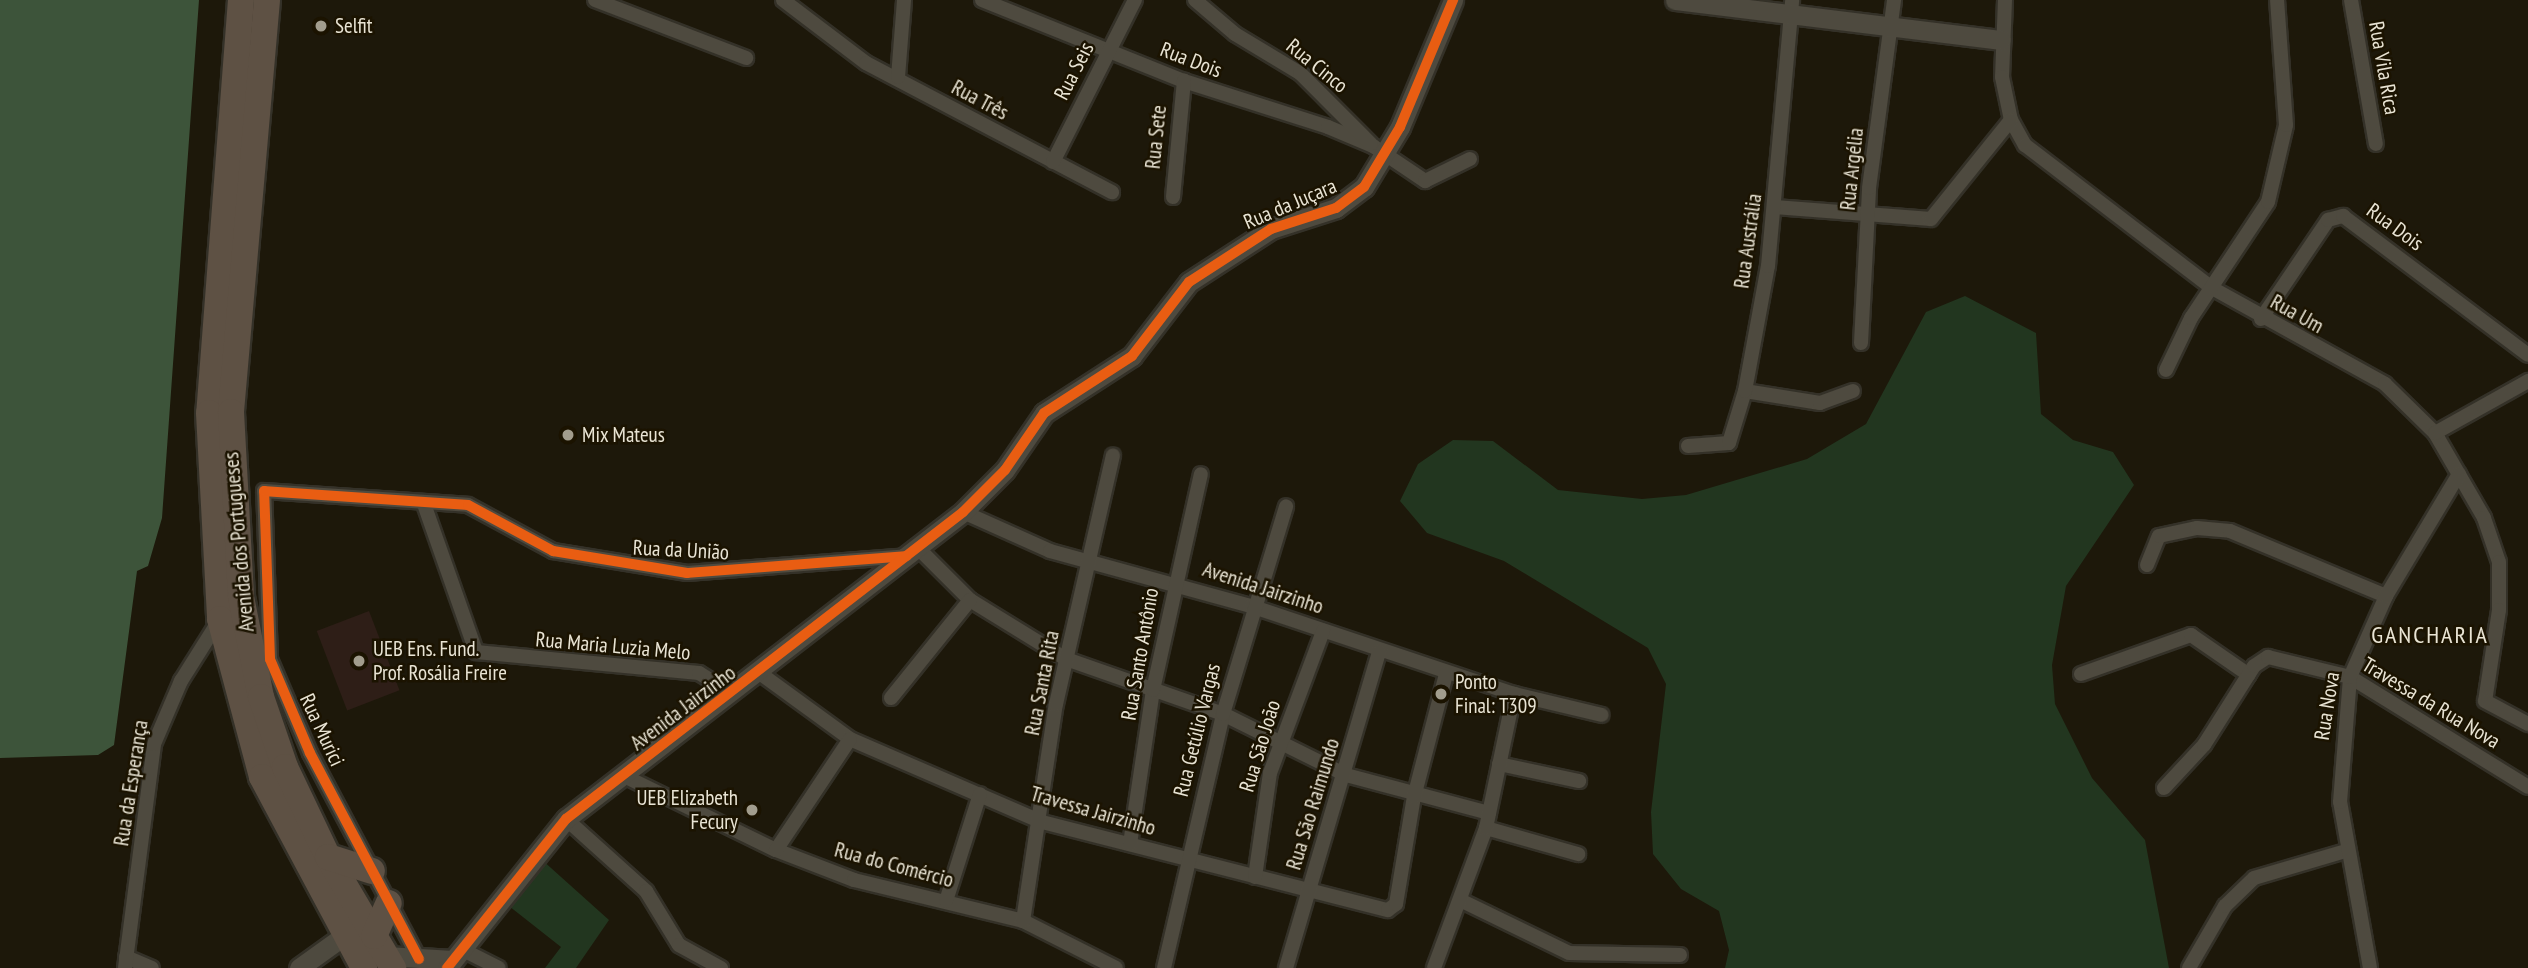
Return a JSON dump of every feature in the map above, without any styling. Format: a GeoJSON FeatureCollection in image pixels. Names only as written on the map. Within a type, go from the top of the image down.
{"type":"FeatureCollection","features":[{"type":"Feature","properties":{"kind":"highway","name":"Avenida dos Portugueses"},"geometry":{"type":"LineString","coordinates":[[267,0],[230,456],[247,635],[274,740],[328,857],[379,957]]}},
{"type":"Feature","properties":{"kind":"highway","name":"Avenida dos Portugueses"},"geometry":{"type":"LineString","coordinates":[[241,12],[209,413],[209,516],[220,619],[262,777],[345,935],[379,957]]}},
{"type":"Feature","properties":{"kind":"highway"},"geometry":{"type":"LineString","coordinates":[[241,12],[245,80],[260,85]]}},
{"type":"Feature","properties":{"kind":"highway"},"geometry":{"type":"LineString","coordinates":[[232,124],[247,129],[252,184]]}},
{"type":"Feature","properties":{"kind":"highway"},"geometry":{"type":"LineString","coordinates":[[247,635],[270,659]]}},
{"type":"Feature","properties":{"kind":"highway"},"geometry":{"type":"LineString","coordinates":[[328,857],[372,870]]}},
{"type":"Feature","properties":{"kind":"highway"},"geometry":{"type":"LineString","coordinates":[[379,957],[389,903]]}},
{"type":"Feature","properties":{"kind":"street"},"geometry":{"type":"LineString","coordinates":[[595,0],[746,58]]}},
{"type":"Feature","properties":{"kind":"street","name":"Rua Três"},"geometry":{"type":"LineString","coordinates":[[783,0],[866,63],[898,77],[1112,192]]}},
{"type":"Feature","properties":{"kind":"street"},"geometry":{"type":"LineString","coordinates":[[898,77],[904,0]]}},
{"type":"Feature","properties":{"kind":"street","name":"Rua Dois"},"geometry":{"type":"LineString","coordinates":[[982,0],[1184,81],[1378,152]]}},
{"type":"Feature","properties":{"kind":"street","name":"Rua Seis"},"geometry":{"type":"LineString","coordinates":[[1052,162],[1135,0]]}},
{"type":"Feature","properties":{"kind":"street","name":"Rua Cinco"},"geometry":{"type":"LineString","coordinates":[[1195,0],[1235,34],[1300,73],[1378,152]]}},
{"type":"Feature","properties":{"kind":"street","name":"Rua da Juçara"},"geometry":{"type":"LineString","coordinates":[[963,512],[1004,470],[1044,412],[1132,356],[1189,282],[1271,229],[1345,204],[1378,152],[1453,0]]}},
{"type":"Feature","properties":{"kind":"street","name":"Rua Argélia"},"geometry":{"type":"LineString","coordinates":[[1861,343],[1867,213],[1894,0]]}},
{"type":"Feature","properties":{"kind":"street","name":"Rua Um"},"geometry":{"type":"LineString","coordinates":[[2005,0],[2001,40],[2011,120],[2042,161],[2212,288],[2261,319],[2385,384],[2435,433],[2459,474],[2499,562],[2499,610],[2484,699],[2490,706],[2528,724]]}},
{"type":"Feature","properties":{"kind":"street"},"geometry":{"type":"LineString","coordinates":[[2166,370],[2212,288],[2259,223],[2281,155],[2287,104],[2277,0]]}},
{"type":"Feature","properties":{"kind":"street","name":"Rua Vila Rica"},"geometry":{"type":"LineString","coordinates":[[2351,0],[2376,144]]}},
{"type":"Feature","properties":{"kind":"street"},"geometry":{"type":"LineString","coordinates":[[1683,1],[1791,7],[1890,26],[2001,40]]}},
{"type":"Feature","properties":{"kind":"street","name":"Rua Austrália"},"geometry":{"type":"LineString","coordinates":[[1688,446],[1729,443],[1745,391],[1775,207],[1791,7]]}},
{"type":"Feature","properties":{"kind":"street","name":"Rua Sete"},"geometry":{"type":"LineString","coordinates":[[1172,197],[1184,81]]}},
{"type":"Feature","properties":{"kind":"street"},"geometry":{"type":"LineString","coordinates":[[1775,207],[1934,218],[2011,120]]}},
{"type":"Feature","properties":{"kind":"street"},"geometry":{"type":"LineString","coordinates":[[1378,152],[1424,181],[1470,159]]}},
{"type":"Feature","properties":{"kind":"street","name":"Rua Dois"},"geometry":{"type":"LineString","coordinates":[[2261,319],[2328,220],[2338,216],[2528,355]]}},
{"type":"Feature","properties":{"kind":"street"},"geometry":{"type":"LineString","coordinates":[[2435,433],[2528,380]]}},
{"type":"Feature","properties":{"kind":"street"},"geometry":{"type":"LineString","coordinates":[[1745,391],[1820,403],[1853,391]]}},
{"type":"Feature","properties":{"kind":"street","name":"Rua Santa Rita"},"geometry":{"type":"LineString","coordinates":[[1023,922],[1042,822],[1066,659],[1091,563],[1113,455]]}},
{"type":"Feature","properties":{"kind":"street","name":"Rua Santo Antônio"},"geometry":{"type":"LineString","coordinates":[[1130,844],[1153,690],[1174,584],[1201,474]]}},
{"type":"Feature","properties":{"kind":"street","name":"Rua Nova"},"geometry":{"type":"LineString","coordinates":[[2370,968],[2346,851],[2341,732],[2350,677],[2386,596],[2459,474]]}},
{"type":"Feature","properties":{"kind":"street","name":"Rua Murici"},"geometry":{"type":"LineString","coordinates":[[419,959],[334,799],[270,659],[262,498],[274,487],[424,504]]}},
{"type":"Feature","properties":{"kind":"street","name":"Rua da União"},"geometry":{"type":"LineString","coordinates":[[424,504],[468,505],[528,541],[595,563],[724,574],[912,551]]}},
{"type":"Feature","properties":{"kind":"street","name":"Rua Maria Luzia Melo"},"geometry":{"type":"LineString","coordinates":[[424,504],[476,652],[699,673],[732,694]]}},
{"type":"Feature","properties":{"kind":"street","name":"Rua Getúlio Vargas"},"geometry":{"type":"LineString","coordinates":[[1164,968],[1251,606],[1286,506]]}},
{"type":"Feature","properties":{"kind":"street","name":"Avenida Jairzinho"},"geometry":{"type":"LineString","coordinates":[[454,959],[566,819],[761,674],[963,512],[1091,563],[1251,606],[1446,674],[1602,715]]}},
{"type":"Feature","properties":{"kind":"street"},"geometry":{"type":"LineString","coordinates":[[2147,565],[2159,536],[2221,529],[2386,596]]}},
{"type":"Feature","properties":{"kind":"street"},"geometry":{"type":"LineString","coordinates":[[912,551],[970,600],[1066,659],[1223,714],[1346,775],[1414,797],[1489,813]]}},
{"type":"Feature","properties":{"kind":"street"},"geometry":{"type":"LineString","coordinates":[[891,698],[970,600]]}},
{"type":"Feature","properties":{"kind":"street","name":"Rua da Esperança"},"geometry":{"type":"LineString","coordinates":[[125,962],[162,717],[220,619]]}},
{"type":"Feature","properties":{"kind":"street","name":"Rua São João"},"geometry":{"type":"LineString","coordinates":[[1255,877],[1280,740],[1323,631]]}},
{"type":"Feature","properties":{"kind":"street"},"geometry":{"type":"LineString","coordinates":[[2081,674],[2191,635],[2249,675]]}},
{"type":"Feature","properties":{"kind":"street","name":"Rua São Raimundo"},"geometry":{"type":"LineString","coordinates":[[1286,968],[1306,893],[1346,775],[1379,651]]}},
{"type":"Feature","properties":{"kind":"street","name":"Travessa da Rua Nova"},"geometry":{"type":"LineString","coordinates":[[2164,788],[2204,745],[2249,675],[2268,657],[2350,677],[2528,787]]}},
{"type":"Feature","properties":{"kind":"street","name":"Travessa Jairzinho"},"geometry":{"type":"LineString","coordinates":[[761,674],[850,739],[1042,822],[1255,877],[1306,893],[1379,909],[1396,904],[1414,797]]}},
{"type":"Feature","properties":{"kind":"street"},"geometry":{"type":"LineString","coordinates":[[1414,797],[1446,674]]}},
{"type":"Feature","properties":{"kind":"street"},"geometry":{"type":"LineString","coordinates":[[1434,968],[1486,828],[1514,694]]}},
{"type":"Feature","properties":{"kind":"street"},"geometry":{"type":"LineString","coordinates":[[776,850],[850,739]]}},
{"type":"Feature","properties":{"kind":"street"},"geometry":{"type":"LineString","coordinates":[[1499,764],[1579,780]]}},
{"type":"Feature","properties":{"kind":"street","name":"Rua do Comércio"},"geometry":{"type":"LineString","coordinates":[[624,776],[776,850],[854,880],[1023,922],[1116,968]]}},
{"type":"Feature","properties":{"kind":"street"},"geometry":{"type":"LineString","coordinates":[[946,901],[980,794]]}},
{"type":"Feature","properties":{"kind":"street"},"geometry":{"type":"LineString","coordinates":[[566,819],[646,891],[679,945],[721,968]]}},
{"type":"Feature","properties":{"kind":"street"},"geometry":{"type":"LineString","coordinates":[[1486,828],[1578,854]]}},
{"type":"Feature","properties":{"kind":"street"},"geometry":{"type":"LineString","coordinates":[[2189,968],[2225,906],[2253,878],[2346,851]]}},
{"type":"Feature","properties":{"kind":"street"},"geometry":{"type":"LineString","coordinates":[[1460,900],[1569,953],[1679,955]]}},
{"type":"Feature","properties":{"kind":"street"},"geometry":{"type":"LineString","coordinates":[[299,968],[345,935]]}},
{"type":"Feature","properties":{"kind":"street"},"geometry":{"type":"LineString","coordinates":[[379,957],[454,959],[499,968]]}},
{"type":"Feature","properties":{"kind":"street"},"geometry":{"type":"LineString","coordinates":[[125,962],[152,968]]}},
{"type":"Feature","properties":{"kind":"shaded area","name":"UEB Ens. Fund. Prof. Rosália Freire"},"geometry":{"type":"Polygon","coordinates":[[[369,611],[399,690],[347,710],[317,631],[369,611]]]}},
{"type":"Feature","properties":{"kind":"green space"},"geometry":{"type":"Polygon","coordinates":[[[0,0],[199,0],[162,518],[148,566],[137,571],[114,745],[98,755],[0,758],[0,0]]]}},
{"type":"Feature","properties":{"kind":"green space"},"geometry":{"type":"Polygon","coordinates":[[[1965,296],[2036,333],[2041,414],[2073,440],[2113,452],[2134,485],[2066,586],[2052,665],[2055,704],[2092,778],[2145,840],[2169,968],[1725,968],[1729,950],[1719,911],[1681,889],[1653,854],[1651,812],[1666,684],[1648,648],[1504,561],[1427,533],[1400,501],[1418,464],[1453,440],[1493,441],[1558,490],[1642,499],[1686,495],[1807,459],[1866,424],[1926,312],[1965,296]]]}},
{"type":"Feature","properties":{"kind":"green space"},"geometry":{"type":"Polygon","coordinates":[[[541,859],[609,920],[576,968],[545,968],[561,947],[505,903],[541,859]]]}},
{"type":"Feature","properties":{"kind":"cycle path"},"geometry":{"type":"LineString","coordinates":[[447,968],[566,819],[963,512],[1005,470],[1044,413],[1132,356],[1189,282],[1271,229],[1336,208],[1364,187],[1400,127],[1453,0]]}},
{"type":"Feature","properties":{"kind":"cycle path"},"geometry":{"type":"LineString","coordinates":[[419,959],[310,753],[270,659],[264,491],[468,505],[553,551],[687,573],[906,556]]}},
{"type":"Feature","properties":{"kind":"place","name":"Selfit"},"geometry":{"type":"Point","coordinates":[321,26]}},
{"type":"Feature","properties":{"kind":"place","name":"Mix Mateus"},"geometry":{"type":"Point","coordinates":[568,435]}},
{"type":"Feature","properties":{"kind":"place","name":"UEB Ens. Fund. Prof. Rosália Freire"},"geometry":{"type":"Point","coordinates":[359,661]}},
{"type":"Feature","properties":{"kind":"place","name":"Ponto Final: T309"},"geometry":{"type":"Point","coordinates":[1441,694]}},
{"type":"Feature","properties":{"kind":"place","name":"UEB Elizabeth Fecury"},"geometry":{"type":"Point","coordinates":[752,810]}},
{"type":"Feature","properties":{"kind":"district","name":"GANCHARIA"},"geometry":{"type":"Point","coordinates":[2430,635]}}]}
